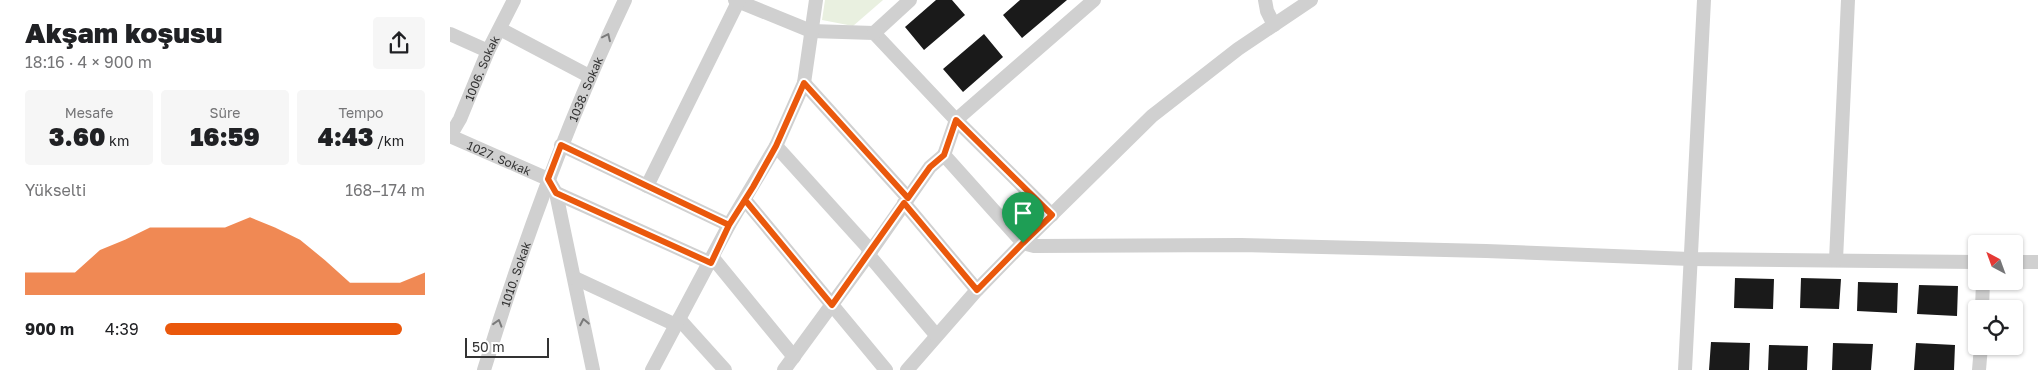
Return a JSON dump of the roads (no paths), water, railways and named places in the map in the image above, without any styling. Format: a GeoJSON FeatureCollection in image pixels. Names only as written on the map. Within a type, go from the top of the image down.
{"type":"FeatureCollection","features":[{"type":"Feature","properties":{"kind":"street","name":"1006. Sokak"},"geometry":{"type":"LineString","coordinates":[[450,136],[460,119],[488,51],[514,0]]}},
{"type":"Feature","properties":{"kind":"street","name":"1038. Sokak"},"geometry":{"type":"LineString","coordinates":[[548,179],[590,76],[625,0]]}},
{"type":"Feature","properties":{"kind":"street"},"geometry":{"type":"LineString","coordinates":[[647,186],[738,0],[811,31],[874,33],[910,0]]}},
{"type":"Feature","properties":{"kind":"street"},"geometry":{"type":"LineString","coordinates":[[652,370],[729,225],[776,146],[804,83],[816,0]]}},
{"type":"Feature","properties":{"kind":"street"},"geometry":{"type":"LineString","coordinates":[[784,370],[930,167],[944,155],[956,120],[1094,0]]}},
{"type":"Feature","properties":{"kind":"street"},"geometry":{"type":"LineString","coordinates":[[1265,0],[1267,11],[1274,24]]}},
{"type":"Feature","properties":{"kind":"street"},"geometry":{"type":"LineString","coordinates":[[908,370],[936,335],[977,290],[1152,116],[1238,48],[1311,0]]}},
{"type":"Feature","properties":{"kind":"street"},"geometry":{"type":"LineString","coordinates":[[1685,370],[1704,0]]}},
{"type":"Feature","properties":{"kind":"street"},"geometry":{"type":"LineString","coordinates":[[1836,260],[1848,0]]}},
{"type":"Feature","properties":{"kind":"street"},"geometry":{"type":"LineString","coordinates":[[500,29],[590,76]]}},
{"type":"Feature","properties":{"kind":"street"},"geometry":{"type":"LineString","coordinates":[[874,33],[956,120],[1052,215]]}},
{"type":"Feature","properties":{"kind":"street"},"geometry":{"type":"LineString","coordinates":[[450,34],[488,51]]}},
{"type":"Feature","properties":{"kind":"street"},"geometry":{"type":"LineString","coordinates":[[804,83],[906,200],[977,290]]}},
{"type":"Feature","properties":{"kind":"street","name":"1027. Sokak"},"geometry":{"type":"LineString","coordinates":[[450,136],[548,179]]}},
{"type":"Feature","properties":{"kind":"street"},"geometry":{"type":"LineString","coordinates":[[561,145],[729,225]]}},
{"type":"Feature","properties":{"kind":"street"},"geometry":{"type":"LineString","coordinates":[[776,146],[870,252],[936,335]]}},
{"type":"Feature","properties":{"kind":"street"},"geometry":{"type":"LineString","coordinates":[[944,155],[1023,243],[1034,246],[1241,245],[1476,250],[1690,259],[1968,262]]}},
{"type":"Feature","properties":{"kind":"street"},"geometry":{"type":"LineString","coordinates":[[548,179],[556,193],[593,370]]}},
{"type":"Feature","properties":{"kind":"street","name":"1010. Sokak"},"geometry":{"type":"LineString","coordinates":[[484,370],[511,280],[548,179]]}},
{"type":"Feature","properties":{"kind":"street"},"geometry":{"type":"LineString","coordinates":[[556,193],[712,260],[794,357]]}},
{"type":"Feature","properties":{"kind":"street"},"geometry":{"type":"LineString","coordinates":[[745,200],[886,370]]}},
{"type":"Feature","properties":{"kind":"street"},"geometry":{"type":"LineString","coordinates":[[2023,262],[2038,262]]}},
{"type":"Feature","properties":{"kind":"street"},"geometry":{"type":"LineString","coordinates":[[575,278],[677,322],[726,370]]}},
{"type":"Feature","properties":{"kind":"street"},"geometry":{"type":"LineString","coordinates":[[1980,355],[1980,370]]}}]}
